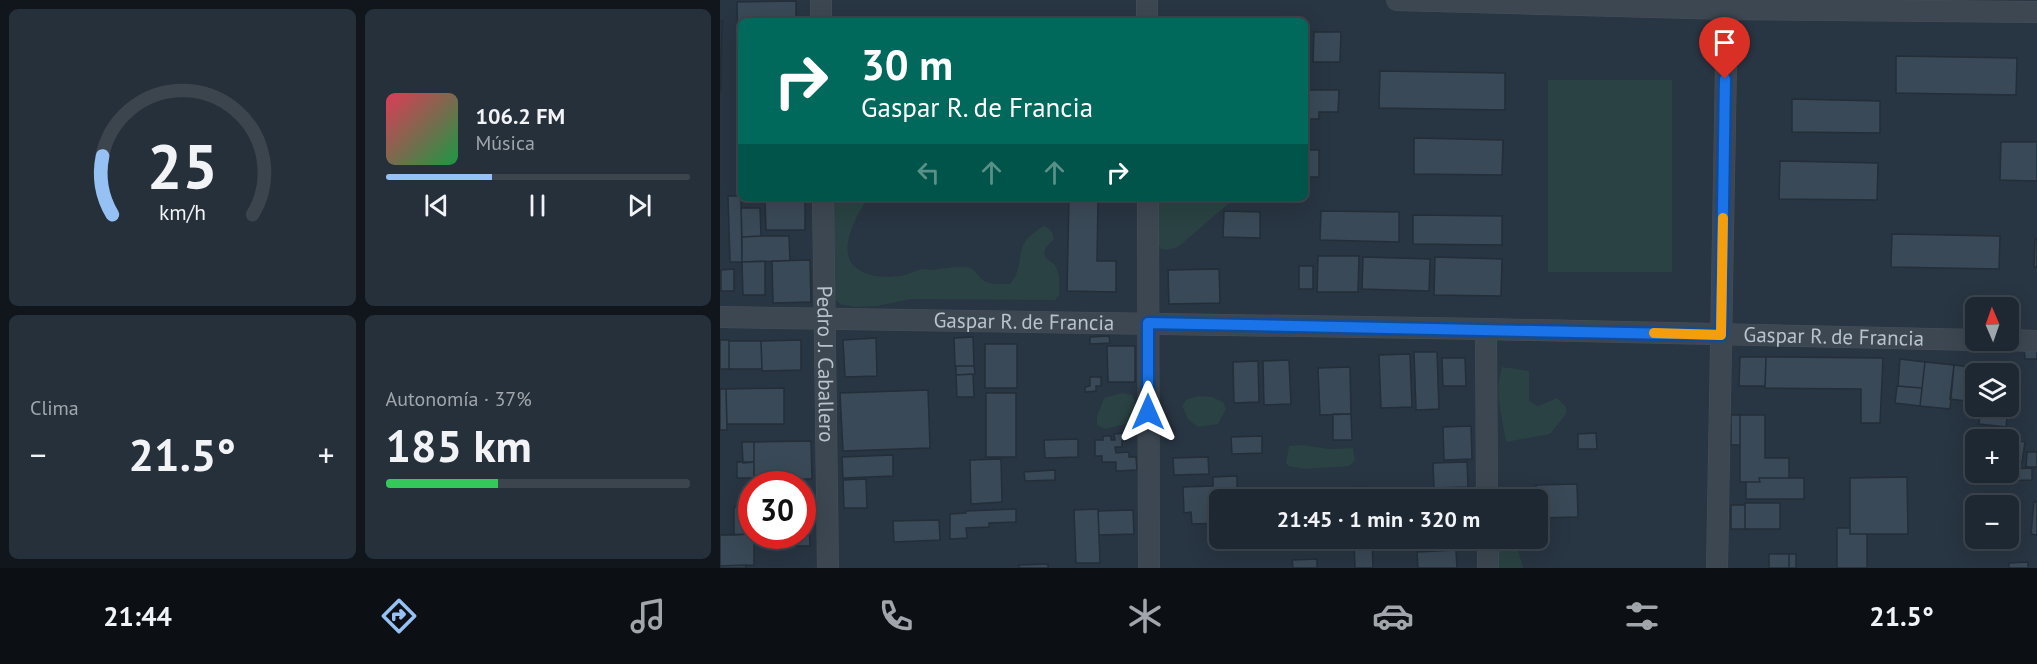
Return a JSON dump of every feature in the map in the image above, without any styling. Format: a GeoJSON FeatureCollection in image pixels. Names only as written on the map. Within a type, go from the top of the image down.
{"type":"FeatureCollection","features":[{"type":"Feature","properties":{"kind":"street"},"geometry":{"type":"LineString","coordinates":[[820,0],[821,18]]}},
{"type":"Feature","properties":{"kind":"street"},"geometry":{"type":"LineString","coordinates":[[1147,0],[1147,18]]}},
{"type":"Feature","properties":{"kind":"street"},"geometry":{"type":"LineString","coordinates":[[1397,0],[1726,9],[1820,4],[2037,12]]}},
{"type":"Feature","properties":{"kind":"street"},"geometry":{"type":"LineString","coordinates":[[1717,568],[1726,9]]}},
{"type":"Feature","properties":{"kind":"street","name":"Pedro J. Caballero"},"geometry":{"type":"LineString","coordinates":[[823,201],[828,568]]}},
{"type":"Feature","properties":{"kind":"street"},"geometry":{"type":"LineString","coordinates":[[1148,201],[1149,568]]}},
{"type":"Feature","properties":{"kind":"street","name":"Gaspar R. de Francia"},"geometry":{"type":"LineString","coordinates":[[720,317],[1486,328],[1965,340]]}},
{"type":"Feature","properties":{"kind":"street"},"geometry":{"type":"LineString","coordinates":[[1486,328],[1488,489]]}},
{"type":"Feature","properties":{"kind":"street"},"geometry":{"type":"LineString","coordinates":[[2019,340],[2037,341]]}},
{"type":"Feature","properties":{"kind":"street"},"geometry":{"type":"LineString","coordinates":[[1488,549],[1488,568]]}},
{"type":"Feature","properties":{"kind":"green space"},"geometry":{"type":"Polygon","coordinates":[[[1548,80],[1672,80],[1672,272],[1548,272],[1548,80]]]}},
{"type":"Feature","properties":{"kind":"green space"},"geometry":{"type":"Polygon","coordinates":[[[832,201],[864,201],[850,234],[848,251],[853,265],[871,275],[891,277],[923,269],[968,267],[986,282],[1010,284],[1017,272],[1022,249],[1027,239],[1043,226],[1048,228],[1053,235],[1054,239],[1046,247],[1044,253],[1057,271],[1059,295],[1055,300],[911,299],[877,306],[855,307],[842,305],[834,299],[832,201]]]}},
{"type":"Feature","properties":{"kind":"green space"},"geometry":{"type":"Polygon","coordinates":[[[1156,201],[1232,201],[1178,247],[1161,249],[1157,242],[1156,201]]]}},
{"type":"Feature","properties":{"kind":"green space"},"geometry":{"type":"Polygon","coordinates":[[[1502,367],[1529,371],[1529,401],[1538,406],[1557,398],[1566,407],[1566,414],[1550,434],[1506,442],[1499,395],[1502,367]]]}},
{"type":"Feature","properties":{"kind":"green space"},"geometry":{"type":"Polygon","coordinates":[[[1121,393],[1132,395],[1135,402],[1134,416],[1130,423],[1105,429],[1097,425],[1097,416],[1104,398],[1121,393]]]}},
{"type":"Feature","properties":{"kind":"green space"},"geometry":{"type":"Polygon","coordinates":[[[1198,396],[1212,397],[1223,402],[1226,409],[1218,424],[1198,427],[1188,419],[1182,406],[1186,400],[1198,396]]]}},
{"type":"Feature","properties":{"kind":"green space"},"geometry":{"type":"Polygon","coordinates":[[[1304,445],[1328,449],[1353,448],[1355,460],[1349,466],[1305,469],[1288,466],[1286,463],[1289,446],[1304,445]]]}},
{"type":"Feature","properties":{"kind":"green space"},"geometry":{"type":"Polygon","coordinates":[[[1496,549],[1518,549],[1523,568],[1497,568],[1496,549]]]}},
{"type":"Feature","properties":{"kind":"building"},"geometry":{"type":"Polygon","coordinates":[[[796,1],[796,18],[738,18],[738,46],[737,2],[796,1]]]}},
{"type":"Feature","properties":{"kind":"building"},"geometry":{"type":"Polygon","coordinates":[[[720,21],[722,21],[721,91],[720,91],[720,21]]]}},
{"type":"Feature","properties":{"kind":"building"},"geometry":{"type":"Polygon","coordinates":[[[1314,32],[1341,32],[1340,62],[1313,62],[1314,32]]]}},
{"type":"Feature","properties":{"kind":"building"},"geometry":{"type":"Polygon","coordinates":[[[1896,56],[2017,58],[2016,95],[1896,93],[1896,56]]]}},
{"type":"Feature","properties":{"kind":"building"},"geometry":{"type":"Polygon","coordinates":[[[1380,71],[1505,73],[1505,110],[1379,108],[1380,71]]]}},
{"type":"Feature","properties":{"kind":"building"},"geometry":{"type":"Polygon","coordinates":[[[1308,90],[1339,90],[1338,112],[1319,112],[1319,119],[1308,119],[1308,90]]]}},
{"type":"Feature","properties":{"kind":"building"},"geometry":{"type":"Polygon","coordinates":[[[1792,99],[1880,101],[1880,133],[1792,132],[1792,99]]]}},
{"type":"Feature","properties":{"kind":"building"},"geometry":{"type":"Polygon","coordinates":[[[1414,138],[1503,140],[1502,175],[1414,174],[1414,138]]]}},
{"type":"Feature","properties":{"kind":"building"},"geometry":{"type":"Polygon","coordinates":[[[2001,142],[2037,142],[2037,181],[2000,180],[2001,142]]]}},
{"type":"Feature","properties":{"kind":"building"},"geometry":{"type":"Polygon","coordinates":[[[1308,150],[1319,150],[1319,177],[1308,177],[1308,150]]]}},
{"type":"Feature","properties":{"kind":"building"},"geometry":{"type":"Polygon","coordinates":[[[1780,161],[1878,163],[1877,200],[1779,199],[1780,161]]]}},
{"type":"Feature","properties":{"kind":"building"},"geometry":{"type":"Polygon","coordinates":[[[728,196],[738,196],[738,201],[741,201],[742,262],[730,262],[728,196]]]}},
{"type":"Feature","properties":{"kind":"building"},"geometry":{"type":"Polygon","coordinates":[[[805,201],[805,230],[766,230],[765,202],[805,201]]]}},
{"type":"Feature","properties":{"kind":"building"},"geometry":{"type":"Polygon","coordinates":[[[1069,201],[1098,201],[1097,261],[1116,261],[1116,292],[1067,291],[1069,201]]]}},
{"type":"Feature","properties":{"kind":"building"},"geometry":{"type":"Polygon","coordinates":[[[741,208],[760,208],[761,236],[742,237],[741,208]]]}},
{"type":"Feature","properties":{"kind":"building"},"geometry":{"type":"Polygon","coordinates":[[[1224,211],[1260,212],[1260,238],[1223,237],[1224,211]]]}},
{"type":"Feature","properties":{"kind":"building"},"geometry":{"type":"Polygon","coordinates":[[[1321,211],[1399,212],[1399,242],[1320,240],[1321,211]]]}},
{"type":"Feature","properties":{"kind":"building"},"geometry":{"type":"Polygon","coordinates":[[[1413,215],[1502,216],[1502,245],[1413,244],[1413,215]]]}},
{"type":"Feature","properties":{"kind":"building"},"geometry":{"type":"Polygon","coordinates":[[[1892,234],[2000,236],[1999,269],[1891,267],[1892,234]]]}},
{"type":"Feature","properties":{"kind":"building"},"geometry":{"type":"Polygon","coordinates":[[[789,236],[790,261],[742,262],[742,237],[789,236]]]}},
{"type":"Feature","properties":{"kind":"building"},"geometry":{"type":"Polygon","coordinates":[[[2035,239],[2037,239],[2037,267],[2034,267],[2035,239]]]}},
{"type":"Feature","properties":{"kind":"building"},"geometry":{"type":"Polygon","coordinates":[[[1318,256],[1359,256],[1358,292],[1317,292],[1318,256]]]}},
{"type":"Feature","properties":{"kind":"building"},"geometry":{"type":"Polygon","coordinates":[[[1363,257],[1430,259],[1429,291],[1362,289],[1363,257]]]}},
{"type":"Feature","properties":{"kind":"building"},"geometry":{"type":"Polygon","coordinates":[[[1435,257],[1502,259],[1501,296],[1434,295],[1435,257]]]}},
{"type":"Feature","properties":{"kind":"building"},"geometry":{"type":"Polygon","coordinates":[[[810,260],[811,302],[773,303],[772,261],[810,260]]]}},
{"type":"Feature","properties":{"kind":"building"},"geometry":{"type":"Polygon","coordinates":[[[765,261],[765,295],[743,295],[742,262],[765,261]]]}},
{"type":"Feature","properties":{"kind":"building"},"geometry":{"type":"Polygon","coordinates":[[[1299,266],[1313,266],[1313,289],[1299,289],[1299,266]]]}},
{"type":"Feature","properties":{"kind":"building"},"geometry":{"type":"Polygon","coordinates":[[[734,269],[734,291],[721,291],[721,270],[734,269]]]}},
{"type":"Feature","properties":{"kind":"building"},"geometry":{"type":"Polygon","coordinates":[[[1219,269],[1220,303],[1169,304],[1168,270],[1219,269]]]}},
{"type":"Feature","properties":{"kind":"building"},"geometry":{"type":"Polygon","coordinates":[[[1109,336],[1110,343],[1090,344],[1090,337],[1109,336]]]}},
{"type":"Feature","properties":{"kind":"building"},"geometry":{"type":"Polygon","coordinates":[[[973,337],[974,366],[955,366],[954,338],[973,337]]]}},
{"type":"Feature","properties":{"kind":"building"},"geometry":{"type":"Polygon","coordinates":[[[876,338],[877,376],[845,377],[843,340],[876,338]]]}},
{"type":"Feature","properties":{"kind":"building"},"geometry":{"type":"Polygon","coordinates":[[[720,340],[729,340],[729,369],[720,369],[720,340]]]}},
{"type":"Feature","properties":{"kind":"building"},"geometry":{"type":"Polygon","coordinates":[[[801,340],[801,370],[762,371],[761,341],[801,340]]]}},
{"type":"Feature","properties":{"kind":"building"},"geometry":{"type":"Polygon","coordinates":[[[729,341],[761,341],[762,369],[729,369],[729,341]]]}},
{"type":"Feature","properties":{"kind":"building"},"geometry":{"type":"Polygon","coordinates":[[[985,344],[1017,344],[1017,388],[985,388],[985,344]]]}},
{"type":"Feature","properties":{"kind":"building"},"geometry":{"type":"Polygon","coordinates":[[[1107,346],[1135,346],[1135,382],[1108,382],[1107,346]]]}},
{"type":"Feature","properties":{"kind":"building"},"geometry":{"type":"Polygon","coordinates":[[[2037,347],[2037,359],[2025,359],[2024,348],[2037,347]]]}},
{"type":"Feature","properties":{"kind":"building"},"geometry":{"type":"Polygon","coordinates":[[[1414,352],[1437,352],[1439,409],[1416,410],[1414,352]]]}},
{"type":"Feature","properties":{"kind":"building"},"geometry":{"type":"Polygon","coordinates":[[[1410,354],[1412,407],[1381,408],[1379,355],[1410,354]]]}},
{"type":"Feature","properties":{"kind":"building"},"geometry":{"type":"Polygon","coordinates":[[[1740,357],[1766,357],[1765,386],[1739,386],[1740,357]]]}},
{"type":"Feature","properties":{"kind":"building"},"geometry":{"type":"Polygon","coordinates":[[[1766,357],[1883,358],[1880,423],[1861,423],[1861,389],[1765,388],[1766,357]]]}},
{"type":"Feature","properties":{"kind":"building"},"geometry":{"type":"Polygon","coordinates":[[[1442,358],[1465,358],[1466,386],[1443,386],[1442,358]]]}},
{"type":"Feature","properties":{"kind":"building"},"geometry":{"type":"Polygon","coordinates":[[[1900,359],[1925,362],[1922,388],[1898,386],[1900,359]]]}},
{"type":"Feature","properties":{"kind":"building"},"geometry":{"type":"Polygon","coordinates":[[[1289,360],[1291,404],[1264,405],[1263,361],[1289,360]]]}},
{"type":"Feature","properties":{"kind":"building"},"geometry":{"type":"Polygon","coordinates":[[[1258,361],[1259,402],[1234,403],[1233,362],[1258,361]]]}},
{"type":"Feature","properties":{"kind":"building"},"geometry":{"type":"Polygon","coordinates":[[[1925,362],[1954,365],[1950,409],[1920,406],[1925,362]]]}},
{"type":"Feature","properties":{"kind":"building"},"geometry":{"type":"Polygon","coordinates":[[[1954,365],[1965,366],[1965,401],[1950,399],[1954,365]]]}},
{"type":"Feature","properties":{"kind":"building"},"geometry":{"type":"Polygon","coordinates":[[[956,366],[974,366],[975,374],[956,375],[956,366]]]}},
{"type":"Feature","properties":{"kind":"building"},"geometry":{"type":"Polygon","coordinates":[[[1350,367],[1351,414],[1320,415],[1318,368],[1350,367]]]}},
{"type":"Feature","properties":{"kind":"building"},"geometry":{"type":"Polygon","coordinates":[[[973,374],[974,397],[957,397],[956,375],[973,374]]]}},
{"type":"Feature","properties":{"kind":"building"},"geometry":{"type":"Polygon","coordinates":[[[1090,377],[1101,377],[1101,386],[1096,386],[1096,391],[1085,392],[1085,387],[1090,386],[1090,377]]]}},
{"type":"Feature","properties":{"kind":"building"},"geometry":{"type":"Polygon","coordinates":[[[1897,386],[1922,388],[1920,406],[1895,403],[1897,386]]]}},
{"type":"Feature","properties":{"kind":"building"},"geometry":{"type":"Polygon","coordinates":[[[784,388],[784,424],[727,424],[726,389],[784,388]]]}},
{"type":"Feature","properties":{"kind":"building"},"geometry":{"type":"Polygon","coordinates":[[[720,389],[726,389],[727,430],[720,430],[720,389]]]}},
{"type":"Feature","properties":{"kind":"building"},"geometry":{"type":"Polygon","coordinates":[[[928,390],[930,448],[843,451],[840,393],[928,390]]]}},
{"type":"Feature","properties":{"kind":"building"},"geometry":{"type":"Polygon","coordinates":[[[986,393],[1016,393],[1016,457],[986,457],[986,393]]]}},
{"type":"Feature","properties":{"kind":"building"},"geometry":{"type":"Polygon","coordinates":[[[1333,414],[1351,414],[1352,440],[1333,440],[1333,414]]]}},
{"type":"Feature","properties":{"kind":"building"},"geometry":{"type":"Polygon","coordinates":[[[1731,415],[1740,415],[1740,445],[1731,445],[1731,415]]]}},
{"type":"Feature","properties":{"kind":"building"},"geometry":{"type":"Polygon","coordinates":[[[1740,415],[1765,415],[1765,458],[1789,458],[1789,478],[1759,478],[1760,482],[1740,482],[1740,415]]]}},
{"type":"Feature","properties":{"kind":"building"},"geometry":{"type":"Polygon","coordinates":[[[1980,417],[2007,417],[2006,427],[1979,424],[1980,417]]]}},
{"type":"Feature","properties":{"kind":"building"},"geometry":{"type":"Polygon","coordinates":[[[1471,426],[1472,459],[1444,460],[1443,427],[1471,426]]]}},
{"type":"Feature","properties":{"kind":"building"},"geometry":{"type":"Polygon","coordinates":[[[1126,433],[1126,441],[1122,441],[1122,447],[1115,447],[1116,453],[1129,452],[1129,457],[1136,457],[1137,470],[1116,471],[1116,462],[1102,462],[1102,456],[1095,456],[1095,440],[1103,440],[1103,436],[1111,436],[1111,440],[1115,440],[1114,434],[1126,433]]]}},
{"type":"Feature","properties":{"kind":"building"},"geometry":{"type":"Polygon","coordinates":[[[1596,433],[1597,449],[1578,449],[1578,434],[1596,433]]]}},
{"type":"Feature","properties":{"kind":"building"},"geometry":{"type":"Polygon","coordinates":[[[1262,436],[1262,453],[1232,454],[1231,437],[1262,436]]]}},
{"type":"Feature","properties":{"kind":"building"},"geometry":{"type":"Polygon","coordinates":[[[1078,439],[1078,457],[1045,458],[1044,440],[1078,439]]]}},
{"type":"Feature","properties":{"kind":"building"},"geometry":{"type":"Polygon","coordinates":[[[811,441],[812,471],[754,471],[754,442],[811,441]]]}},
{"type":"Feature","properties":{"kind":"building"},"geometry":{"type":"Polygon","coordinates":[[[2019,441],[2025,442],[2022,462],[2019,462],[2019,441]]]}},
{"type":"Feature","properties":{"kind":"building"},"geometry":{"type":"Polygon","coordinates":[[[742,442],[754,442],[754,462],[743,463],[742,442]]]}},
{"type":"Feature","properties":{"kind":"building"},"geometry":{"type":"Polygon","coordinates":[[[2027,452],[2037,452],[2037,467],[2026,467],[2027,452]]]}},
{"type":"Feature","properties":{"kind":"building"},"geometry":{"type":"Polygon","coordinates":[[[893,455],[893,476],[843,478],[842,457],[893,455]]]}},
{"type":"Feature","properties":{"kind":"building"},"geometry":{"type":"Polygon","coordinates":[[[1208,457],[1209,474],[1174,475],[1173,458],[1208,457]]]}},
{"type":"Feature","properties":{"kind":"building"},"geometry":{"type":"Polygon","coordinates":[[[1001,459],[1002,502],[971,504],[970,460],[1001,459]]]}},
{"type":"Feature","properties":{"kind":"building"},"geometry":{"type":"Polygon","coordinates":[[[737,462],[754,462],[754,471],[738,471],[737,478],[737,462]]]}},
{"type":"Feature","properties":{"kind":"building"},"geometry":{"type":"Polygon","coordinates":[[[1467,462],[1468,487],[1434,488],[1433,463],[1467,462]]]}},
{"type":"Feature","properties":{"kind":"building"},"geometry":{"type":"Polygon","coordinates":[[[2032,468],[2032,480],[2019,480],[2019,469],[2032,468]]]}},
{"type":"Feature","properties":{"kind":"building"},"geometry":{"type":"Polygon","coordinates":[[[1055,470],[1055,480],[1025,481],[1024,472],[1055,470]]]}},
{"type":"Feature","properties":{"kind":"building"},"geometry":{"type":"Polygon","coordinates":[[[1237,476],[1237,489],[1209,489],[1209,523],[1192,524],[1191,512],[1184,513],[1183,487],[1213,486],[1213,477],[1237,476]]]}},
{"type":"Feature","properties":{"kind":"building"},"geometry":{"type":"Polygon","coordinates":[[[1907,477],[1908,534],[1850,534],[1850,478],[1907,477]]]}},
{"type":"Feature","properties":{"kind":"building"},"geometry":{"type":"Polygon","coordinates":[[[1759,478],[1804,478],[1804,499],[1746,499],[1746,482],[1760,482],[1759,478]]]}},
{"type":"Feature","properties":{"kind":"building"},"geometry":{"type":"Polygon","coordinates":[[[866,479],[867,508],[844,508],[843,480],[866,479]]]}},
{"type":"Feature","properties":{"kind":"building"},"geometry":{"type":"Polygon","coordinates":[[[1577,484],[1578,517],[1548,518],[1548,489],[1536,489],[1536,485],[1577,484]]]}},
{"type":"Feature","properties":{"kind":"building"},"geometry":{"type":"Polygon","coordinates":[[[2034,502],[2037,502],[2037,535],[2031,534],[2034,502]]]}},
{"type":"Feature","properties":{"kind":"building"},"geometry":{"type":"Polygon","coordinates":[[[1745,503],[1780,503],[1780,529],[1745,529],[1745,503]]]}},
{"type":"Feature","properties":{"kind":"building"},"geometry":{"type":"Polygon","coordinates":[[[1731,505],[1745,505],[1745,529],[1731,529],[1731,505]]]}},
{"type":"Feature","properties":{"kind":"building"},"geometry":{"type":"Polygon","coordinates":[[[734,507],[738,507],[738,535],[734,535],[734,507]]]}},
{"type":"Feature","properties":{"kind":"building"},"geometry":{"type":"Polygon","coordinates":[[[1016,509],[1016,522],[989,523],[989,527],[966,528],[967,538],[950,539],[950,514],[1016,509]]]}},
{"type":"Feature","properties":{"kind":"building"},"geometry":{"type":"Polygon","coordinates":[[[1098,509],[1100,563],[1076,563],[1074,510],[1098,509]]]}},
{"type":"Feature","properties":{"kind":"building"},"geometry":{"type":"Polygon","coordinates":[[[1133,510],[1134,534],[1099,535],[1098,511],[1133,510]]]}},
{"type":"Feature","properties":{"kind":"building"},"geometry":{"type":"Polygon","coordinates":[[[939,520],[940,540],[894,542],[893,521],[939,520]]]}},
{"type":"Feature","properties":{"kind":"building"},"geometry":{"type":"Polygon","coordinates":[[[1837,528],[1850,528],[1850,534],[1867,534],[1867,568],[1837,568],[1837,528]]]}},
{"type":"Feature","properties":{"kind":"building"},"geometry":{"type":"Polygon","coordinates":[[[738,534],[738,549],[754,549],[754,565],[720,566],[720,535],[738,534]]]}},
{"type":"Feature","properties":{"kind":"building"},"geometry":{"type":"Polygon","coordinates":[[[1354,549],[1372,549],[1373,568],[1355,568],[1354,549]]]}},
{"type":"Feature","properties":{"kind":"building"},"geometry":{"type":"Polygon","coordinates":[[[1456,550],[1457,568],[1418,568],[1417,552],[1456,550]]]}},
{"type":"Feature","properties":{"kind":"building"},"geometry":{"type":"Polygon","coordinates":[[[1769,554],[1789,554],[1789,568],[1769,568],[1769,554]]]}},
{"type":"Feature","properties":{"kind":"building"},"geometry":{"type":"Polygon","coordinates":[[[1789,554],[1796,554],[1796,568],[1789,568],[1789,554]]]}},
{"type":"Feature","properties":{"kind":"building"},"geometry":{"type":"Polygon","coordinates":[[[1317,559],[1317,568],[1293,568],[1292,560],[1317,559]]]}},
{"type":"Feature","properties":{"kind":"building"},"geometry":{"type":"Polygon","coordinates":[[[2028,562],[2028,568],[2009,568],[2009,563],[2028,562]]]}},
{"type":"Feature","properties":{"kind":"building"},"geometry":{"type":"Polygon","coordinates":[[[1048,564],[1048,568],[1019,568],[1019,565],[1048,564]]]}},
{"type":"Feature","properties":{"kind":"building"},"geometry":{"type":"Polygon","coordinates":[[[746,565],[746,568],[720,568],[720,566],[746,565]]]}},
{"type":"Feature","properties":{"kind":"slow traffic"},"geometry":{"type":"LineString","coordinates":[[1654,333],[1721,335],[1723,218]]}},
{"type":"Feature","properties":{"kind":"route"},"geometry":{"type":"LineString","coordinates":[[1148,412],[1148,323],[1486,328],[1721,335],[1725,79]]}}]}
